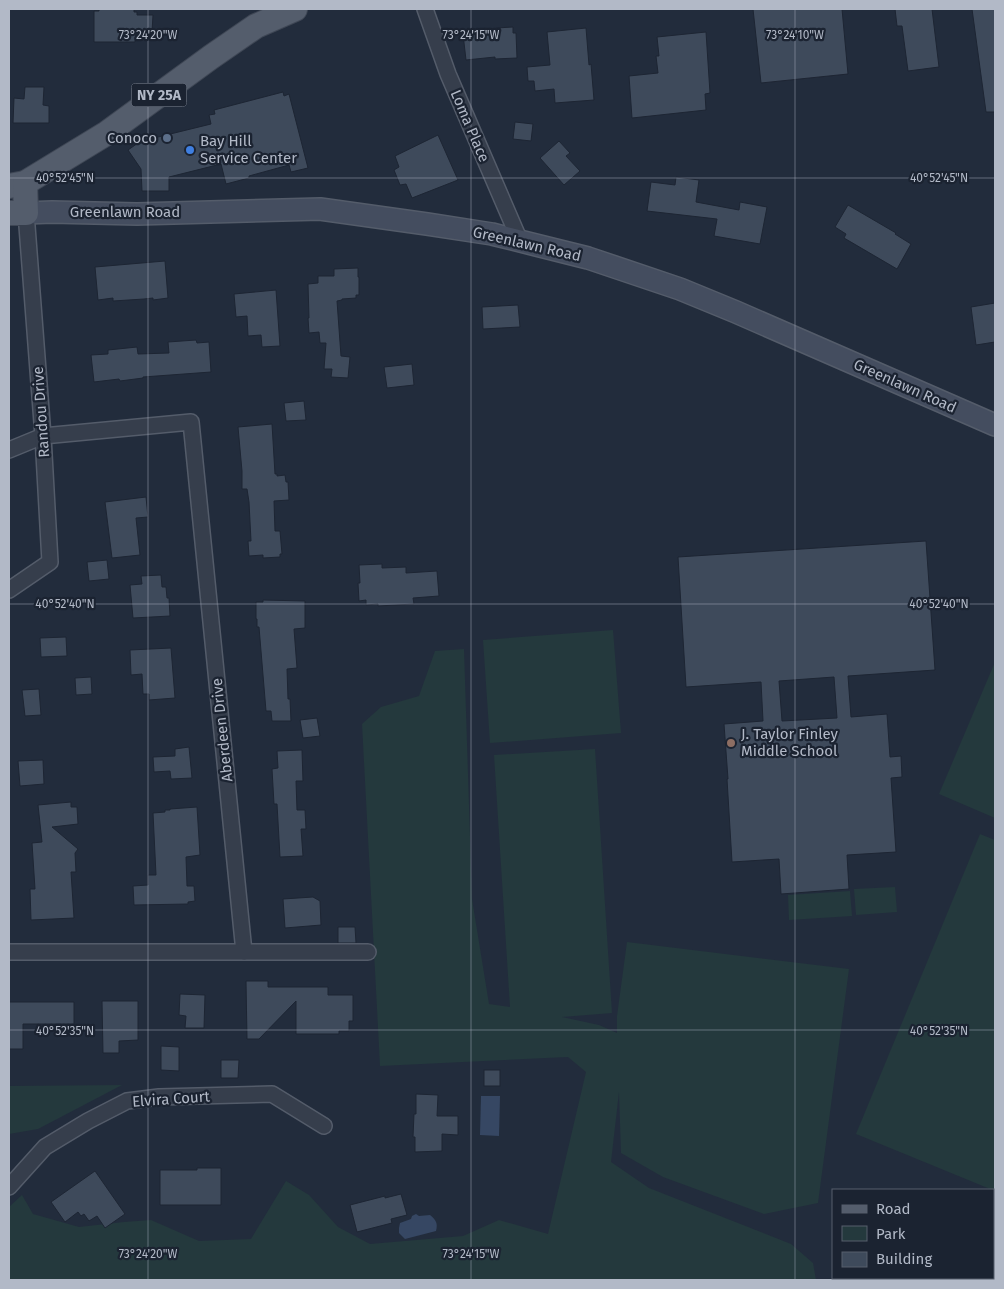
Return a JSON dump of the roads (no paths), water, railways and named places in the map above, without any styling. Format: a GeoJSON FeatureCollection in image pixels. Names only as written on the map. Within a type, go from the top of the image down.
{"type":"FeatureCollection","features":[{"type":"Feature","properties":{"kind":"main road","name":"NY 25A"},"geometry":{"type":"LineString","coordinates":[[18,213],[17,185],[107,132],[256,26],[295,9]]}},
{"type":"Feature","properties":{"kind":"main road","name":"Greenlawn Road"},"geometry":{"type":"LineString","coordinates":[[18,213],[137,214],[320,209],[492,234],[588,258],[680,289],[995,425]]}},
{"type":"Feature","properties":{"kind":"street","name":"Loma Place"},"geometry":{"type":"LineString","coordinates":[[425,9],[448,74],[520,241]]}},
{"type":"Feature","properties":{"kind":"street","name":"Randou Drive"},"geometry":{"type":"LineString","coordinates":[[9,590],[50,562],[43,436],[18,213]]}},
{"type":"Feature","properties":{"kind":"street","name":"Aberdeen Drive"},"geometry":{"type":"LineString","coordinates":[[43,436],[191,422],[244,952]]}},
{"type":"Feature","properties":{"kind":"street"},"geometry":{"type":"LineString","coordinates":[[9,450],[43,436]]}},
{"type":"Feature","properties":{"kind":"street"},"geometry":{"type":"LineString","coordinates":[[9,952],[368,952]]}},
{"type":"Feature","properties":{"kind":"street","name":"Elvira Court"},"geometry":{"type":"LineString","coordinates":[[9,1187],[45,1147],[88,1121],[127,1101],[159,1097],[272,1094],[324,1126]]}},
{"type":"Feature","properties":{"kind":"water"},"geometry":{"type":"Polygon","coordinates":[[[481,1096],[500,1096],[499,1136],[480,1135],[481,1096]]]}},
{"type":"Feature","properties":{"kind":"water"},"geometry":{"type":"Polygon","coordinates":[[[416,1214],[419,1216],[430,1215],[434,1218],[437,1226],[436,1231],[405,1239],[399,1233],[400,1223],[411,1219],[416,1214]]]}},
{"type":"Feature","properties":{"kind":"place","name":"Conoco"},"geometry":{"type":"Point","coordinates":[167,138]}},
{"type":"Feature","properties":{"kind":"place","name":"Bay Hill Service Center"},"geometry":{"type":"Point","coordinates":[190,150]}},
{"type":"Feature","properties":{"kind":"place","name":"J. Taylor Finley Middle School"},"geometry":{"type":"Point","coordinates":[731,743]}}]}
